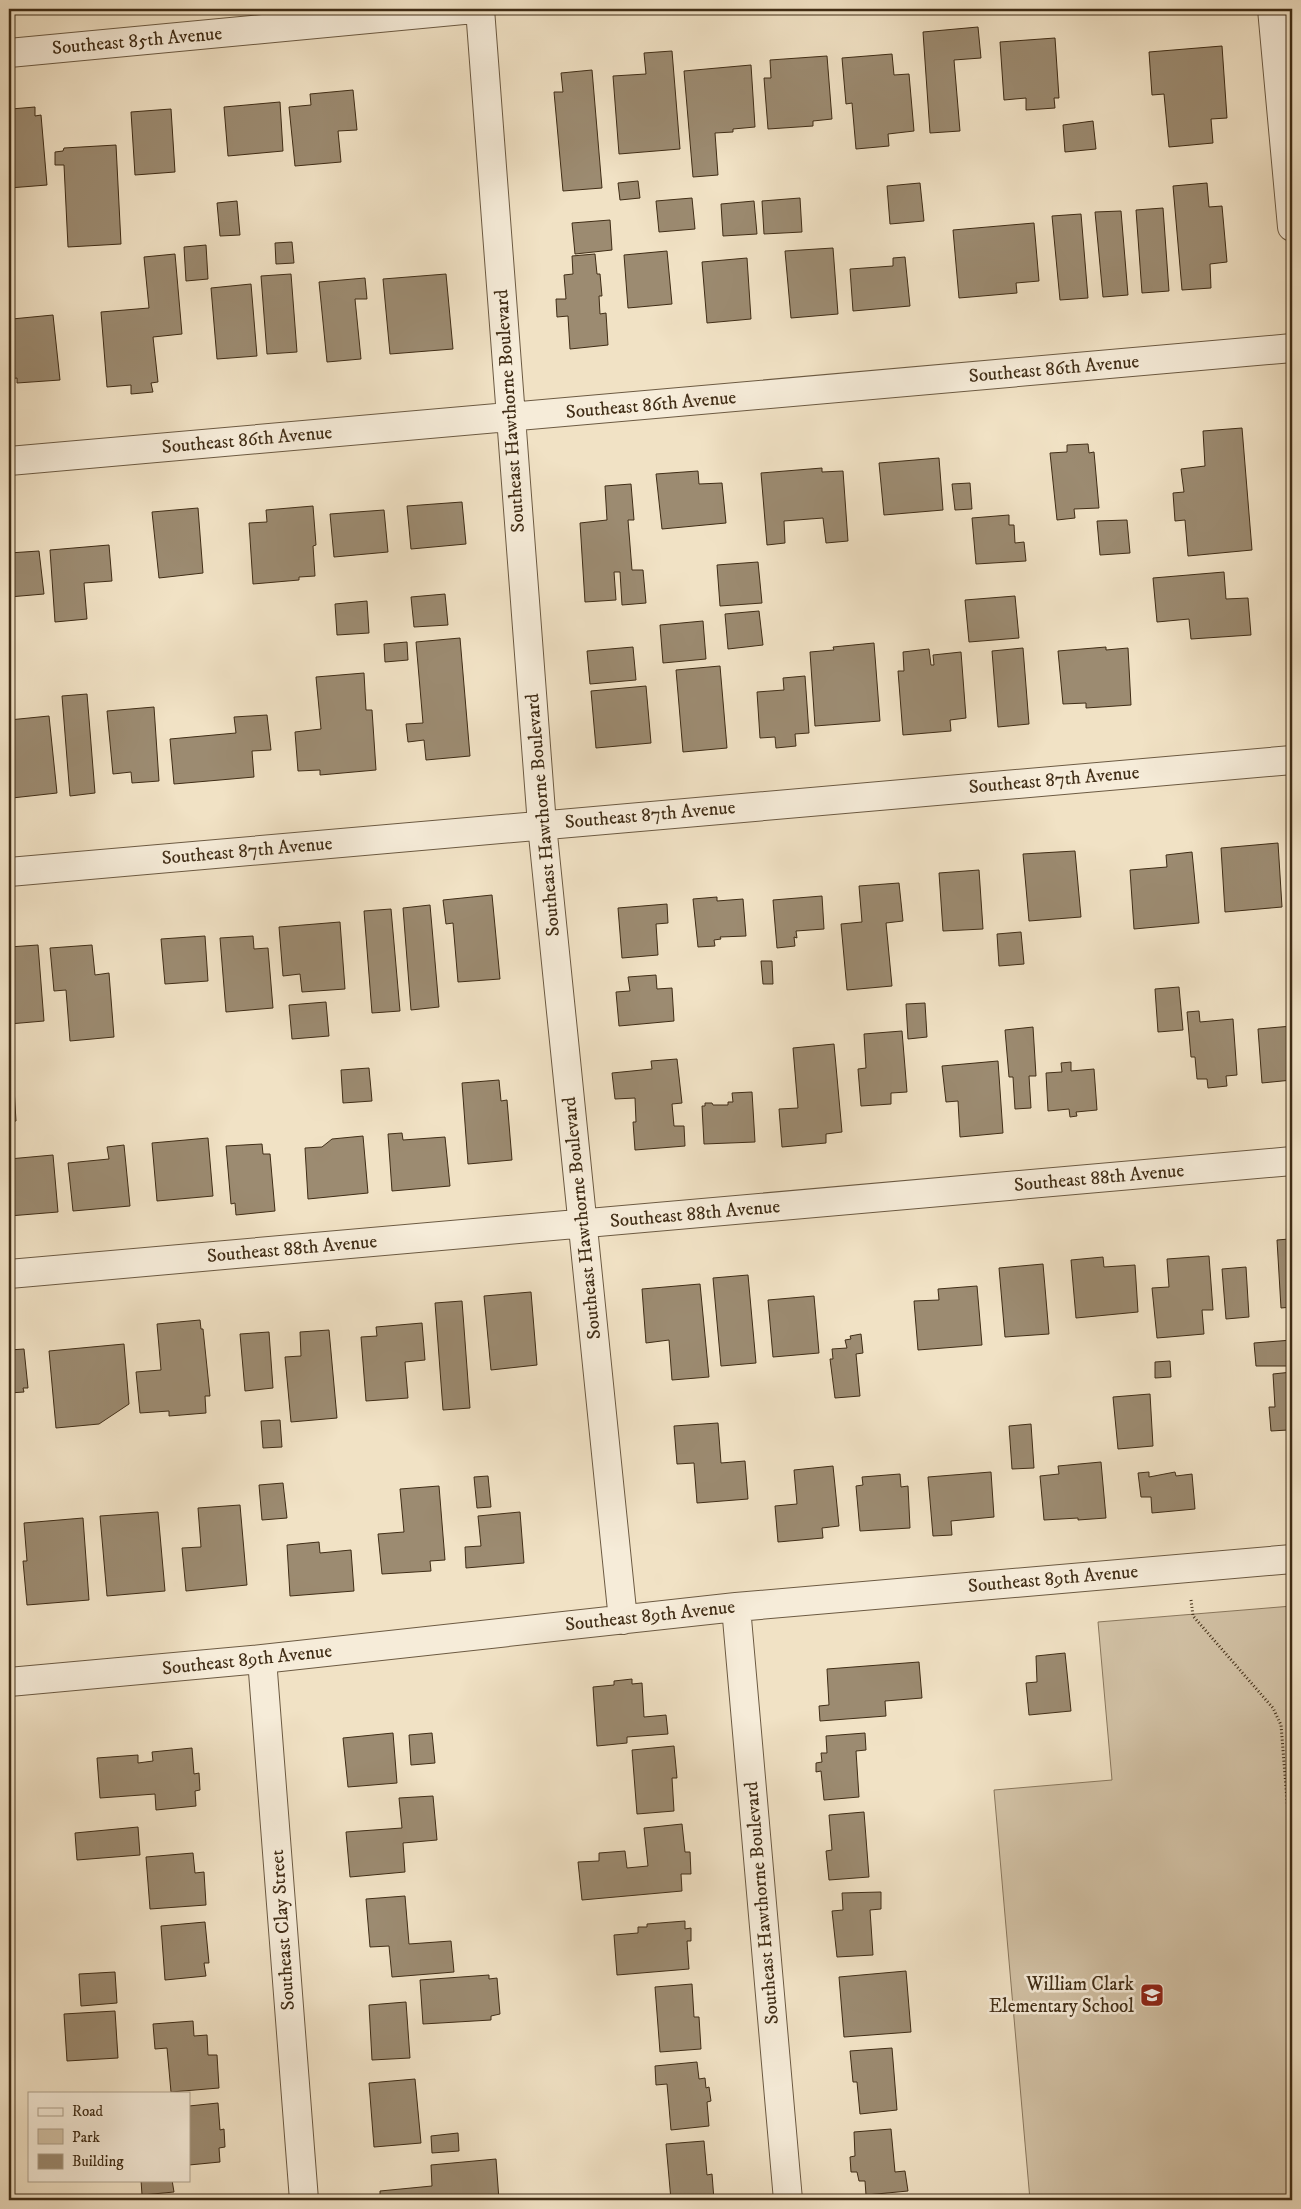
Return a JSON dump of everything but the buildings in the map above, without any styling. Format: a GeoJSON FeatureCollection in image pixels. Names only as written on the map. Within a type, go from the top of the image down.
{"type":"FeatureCollection","features":[{"type":"Feature","properties":{"kind":"street","name":"Southeast 85th Avenue"},"geometry":{"type":"LineString","coordinates":[[9,53],[474,9]]}},
{"type":"Feature","properties":{"kind":"street","name":"Southeast Hawthorne Boulevard"},"geometry":{"type":"LineString","coordinates":[[480,9],[542,825],[623,1620]]}},
{"type":"Feature","properties":{"kind":"street"},"geometry":{"type":"LineString","coordinates":[[1272,9],[1292,227]]}},
{"type":"Feature","properties":{"kind":"street","name":"Southeast 86th Avenue"},"geometry":{"type":"LineString","coordinates":[[9,461],[1292,348]]}},
{"type":"Feature","properties":{"kind":"street","name":"Southeast 87th Avenue"},"geometry":{"type":"LineString","coordinates":[[9,872],[1292,760]]}},
{"type":"Feature","properties":{"kind":"street","name":"Southeast 88th Avenue"},"geometry":{"type":"LineString","coordinates":[[9,1274],[1292,1161]]}},
{"type":"Feature","properties":{"kind":"street","name":"Southeast 89th Avenue"},"geometry":{"type":"LineString","coordinates":[[9,1682],[262,1659],[736,1607],[1292,1558]]}},
{"type":"Feature","properties":{"kind":"street","name":"Southeast Hawthorne Boulevard"},"geometry":{"type":"LineString","coordinates":[[736,1607],[788,2200]]}},
{"type":"Feature","properties":{"kind":"street","name":"Southeast Clay Street"},"geometry":{"type":"LineString","coordinates":[[262,1659],[304,2200]]}},
{"type":"Feature","properties":{"kind":"path"},"geometry":{"type":"LineString","coordinates":[[1187,1568],[1193,1616],[1272,1708],[1281,1725],[1292,1863]]}},
{"type":"Feature","properties":{"kind":"green space","name":"William Clark Elementary School"},"geometry":{"type":"Polygon","coordinates":[[[1292,1606],[1292,2200],[1030,2200],[994,1790],[1112,1780],[1098,1622],[1292,1606]]]}},
{"type":"Feature","properties":{"kind":"place","name":"William Clark Elementary School"},"geometry":{"type":"Point","coordinates":[1152,1995]}}]}
